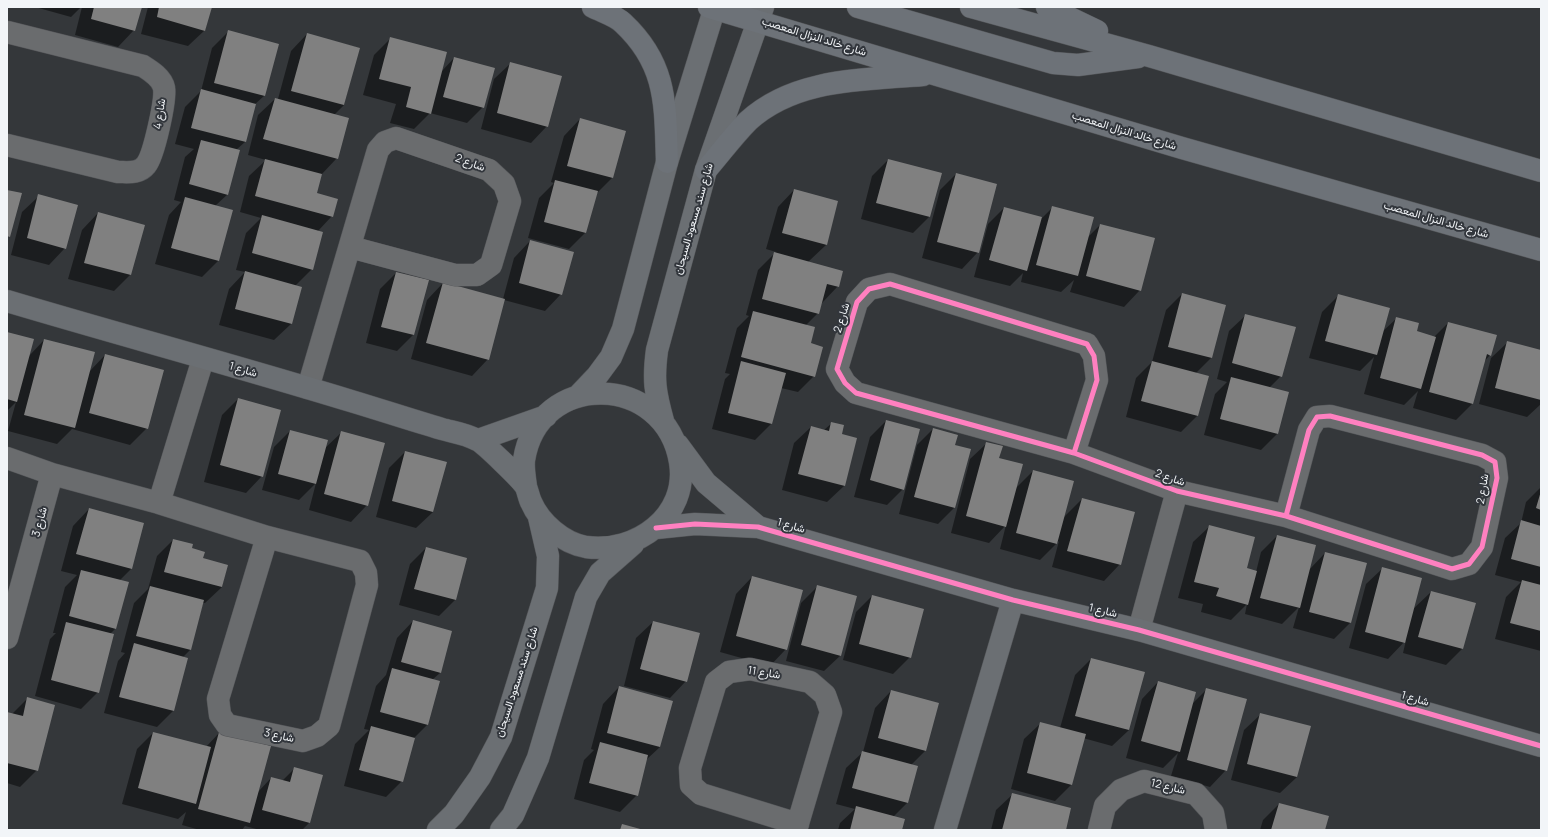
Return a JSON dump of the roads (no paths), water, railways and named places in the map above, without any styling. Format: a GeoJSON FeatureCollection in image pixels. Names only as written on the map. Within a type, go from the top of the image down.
{"type":"FeatureCollection","features":[{"type":"Feature","properties":{"kind":"main road"},"geometry":{"type":"LineString","coordinates":[[593,7],[622,22],[653,59],[665,99],[667,162]]}},
{"type":"Feature","properties":{"kind":"main road"},"geometry":{"type":"LineString","coordinates":[[578,396],[598,376],[611,357],[623,329],[667,162],[714,7]]}},
{"type":"Feature","properties":{"kind":"main road","name":"شارع خالد النزال المعصب"},"geometry":{"type":"LineString","coordinates":[[714,7],[761,14],[937,74],[1182,148],[1541,250]]}},
{"type":"Feature","properties":{"kind":"main road"},"geometry":{"type":"LineString","coordinates":[[858,7],[1053,63],[1078,65],[1149,56]]}},
{"type":"Feature","properties":{"kind":"main road"},"geometry":{"type":"LineString","coordinates":[[971,7],[1149,56],[1541,172]]}},
{"type":"Feature","properties":{"kind":"main road"},"geometry":{"type":"LineString","coordinates":[[1047,7],[1149,56]]}},
{"type":"Feature","properties":{"kind":"main road","name":"شارع سند مسعود السيحان"},"geometry":{"type":"LineString","coordinates":[[663,421],[655,392],[657,350],[706,170],[761,14]]}},
{"type":"Feature","properties":{"kind":"main road"},"geometry":{"type":"LineString","coordinates":[[706,170],[748,121],[770,106],[805,89],[854,81],[937,74]]}},
{"type":"Feature","properties":{"kind":"main road","name":"شارع 1"},"geometry":{"type":"LineString","coordinates":[[7,301],[308,388],[478,440],[526,487]]}},
{"type":"Feature","properties":{"kind":"main road"},"geometry":{"type":"LineString","coordinates":[[501,830],[513,815],[538,758],[586,597],[600,573],[636,541],[656,528],[670,510],[679,488],[680,464],[675,442],[663,421],[646,405],[624,395],[601,392],[578,396],[561,404],[546,416],[531,437],[524,462],[526,487],[531,502],[539,517],[559,536],[583,546],[610,548],[636,541]]}},
{"type":"Feature","properties":{"kind":"main road"},"geometry":{"type":"LineString","coordinates":[[478,440],[546,416]]}},
{"type":"Feature","properties":{"kind":"main road","name":"شارع 1"},"geometry":{"type":"LineString","coordinates":[[675,442],[706,483],[758,526]]}},
{"type":"Feature","properties":{"kind":"main road","name":"شارع سند مسعود السيحان"},"geometry":{"type":"LineString","coordinates":[[438,830],[454,814],[480,777],[501,737],[547,588],[548,556],[539,517]]}},
{"type":"Feature","properties":{"kind":"main road","name":"شارع 1"},"geometry":{"type":"LineString","coordinates":[[656,528],[695,524],[758,526],[1013,600],[1140,630],[1541,746]]}},
{"type":"Feature","properties":{"kind":"main road"},"geometry":{"type":"LineString","coordinates":[[945,830],[1013,600]]}},
{"type":"Feature","properties":{"kind":"street","name":"شارع 4"},"geometry":{"type":"LineString","coordinates":[[7,32],[143,66],[156,75],[164,87],[158,129],[146,164],[136,172],[118,172],[7,145]]}},
{"type":"Feature","properties":{"kind":"street","name":"شارع 2"},"geometry":{"type":"LineString","coordinates":[[308,388],[378,150],[385,142],[396,138],[489,170],[504,184],[510,201],[492,265],[477,275],[455,275],[350,246]]}},
{"type":"Feature","properties":{"kind":"street","name":"شارع 2"},"geometry":{"type":"LineString","coordinates":[[1074,453],[1097,380],[1094,356],[1087,344],[890,284],[869,289],[857,302],[837,369],[845,383],[856,393],[1074,453],[1177,492],[1286,516],[1452,569],[1469,564],[1482,547],[1497,478],[1495,462],[1482,455],[1330,416],[1317,417],[1309,430],[1286,516]]}},
{"type":"Feature","properties":{"kind":"street"},"geometry":{"type":"LineString","coordinates":[[159,503],[204,359]]}},
{"type":"Feature","properties":{"kind":"street","name":"شارع 3"},"geometry":{"type":"LineString","coordinates":[[7,458],[52,474],[159,503],[267,537],[360,561],[366,573],[366,585],[329,726],[317,736],[303,741],[227,725],[220,715],[218,699],[267,537]]}},
{"type":"Feature","properties":{"kind":"street","name":"شارع 3"},"geometry":{"type":"LineString","coordinates":[[7,638],[52,474]]}},
{"type":"Feature","properties":{"kind":"street","name":"شارع 2"},"geometry":{"type":"LineString","coordinates":[[1140,630],[1177,492]]}},
{"type":"Feature","properties":{"kind":"street","name":"شارع 11"},"geometry":{"type":"LineString","coordinates":[[750,669],[810,682],[826,695],[831,712],[797,827],[701,794],[691,785],[690,768],[716,682],[729,672],[750,669]]}},
{"type":"Feature","properties":{"kind":"street","name":"شارع 12"},"geometry":{"type":"LineString","coordinates":[[1099,830],[1105,806],[1121,790],[1144,781],[1196,794],[1214,813],[1216,830]]}}]}
